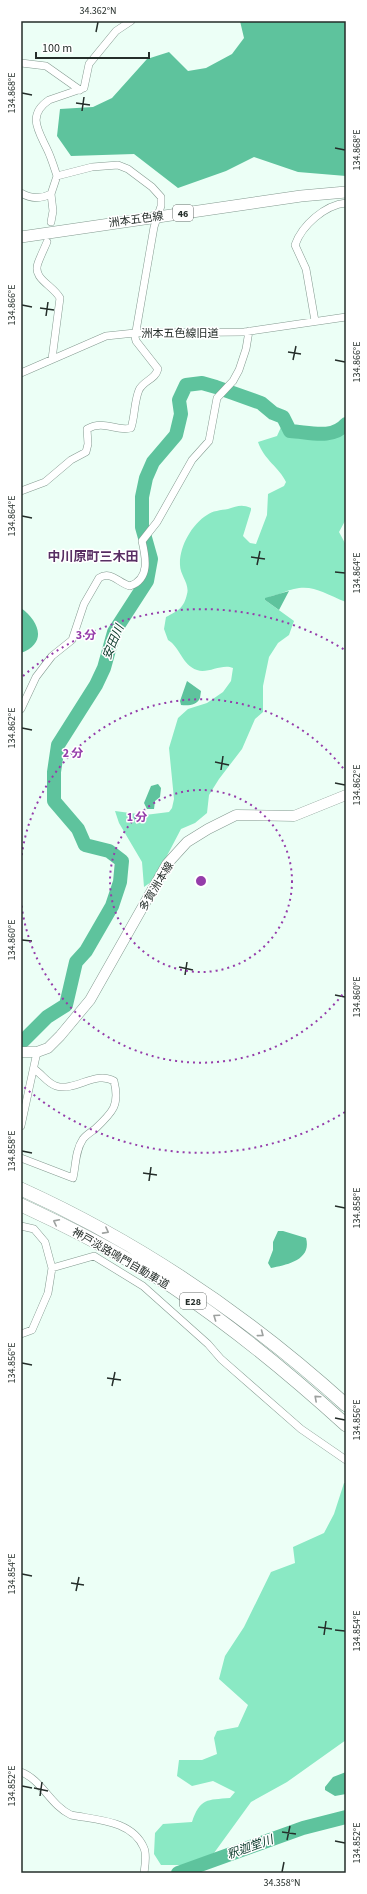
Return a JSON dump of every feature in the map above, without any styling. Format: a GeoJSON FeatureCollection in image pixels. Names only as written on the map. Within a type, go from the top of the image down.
{"type":"FeatureCollection","features":[{"type":"Feature","properties":{"kind":"highway","name":"神戸淡路鳴門自動車道"},"geometry":{"type":"LineString","coordinates":[[21,1189],[63,1208],[122,1240],[179,1275],[274,1344],[346,1405]]}},
{"type":"Feature","properties":{"kind":"highway","name":"神戸淡路鳴門自動車道"},"geometry":{"type":"LineString","coordinates":[[21,1205],[123,1257],[172,1287],[266,1354],[346,1425]]}},
{"type":"Feature","properties":{"kind":"main road","name":"洲本五色線"},"geometry":{"type":"LineString","coordinates":[[21,237],[301,196],[346,192]]}},
{"type":"Feature","properties":{"kind":"main road","name":"多賀洲本線"},"geometry":{"type":"LineString","coordinates":[[37,1052],[48,1048],[90,1000],[167,864],[187,842],[208,829],[236,815],[294,816],[346,795]]}},
{"type":"Feature","properties":{"kind":"main road"},"geometry":{"type":"LineString","coordinates":[[21,1052],[37,1052]]}},
{"type":"Feature","properties":{"kind":"street"},"geometry":{"type":"LineString","coordinates":[[51,222],[53,211],[51,194],[57,176],[36,124],[38,113],[40,108],[49,100],[84,88],[89,64],[116,31],[130,21]]}},
{"type":"Feature","properties":{"kind":"street"},"geometry":{"type":"LineString","coordinates":[[21,63],[46,66],[80,90]]}},
{"type":"Feature","properties":{"kind":"street"},"geometry":{"type":"LineString","coordinates":[[21,492],[45,482],[71,460],[86,452],[88,444],[87,429],[107,425],[125,429],[131,428],[135,404],[140,388],[143,384],[155,376],[158,369],[136,341],[135,333],[154,227],[161,206],[161,197],[152,187],[128,169],[118,165],[92,167],[57,176]]}},
{"type":"Feature","properties":{"kind":"street"},"geometry":{"type":"LineString","coordinates":[[21,193],[25,196],[42,198],[51,194]]}},
{"type":"Feature","properties":{"kind":"street"},"geometry":{"type":"LineString","coordinates":[[315,321],[306,269],[295,245],[298,237],[307,225],[335,204],[346,204]]}},
{"type":"Feature","properties":{"kind":"street"},"geometry":{"type":"LineString","coordinates":[[47,242],[38,263],[36,273],[60,298],[52,359]]}},
{"type":"Feature","properties":{"kind":"street","name":"洲本五色線旧道"},"geometry":{"type":"LineString","coordinates":[[21,373],[106,336],[135,333],[249,331],[346,317]]}},
{"type":"Feature","properties":{"kind":"street"},"geometry":{"type":"LineString","coordinates":[[21,709],[36,677],[52,656],[72,640],[84,604],[99,578],[111,575],[125,585],[130,586],[139,581],[145,572],[146,563],[142,541],[157,522],[192,460],[209,441],[215,402],[223,390],[233,381],[239,370],[246,349],[249,331]]}},
{"type":"Feature","properties":{"kind":"street"},"geometry":{"type":"LineString","coordinates":[[21,1126],[37,1052]]}},
{"type":"Feature","properties":{"kind":"street"},"geometry":{"type":"LineString","coordinates":[[21,1158],[73,1178],[75,1157],[83,1140],[100,1124],[116,1104],[118,1094],[114,1081],[109,1078],[101,1078],[64,1087],[55,1085],[34,1069]]}},
{"type":"Feature","properties":{"kind":"street"},"geometry":{"type":"LineString","coordinates":[[21,1226],[34,1229],[45,1242],[52,1268],[48,1293],[32,1330],[21,1334]]}},
{"type":"Feature","properties":{"kind":"street"},"geometry":{"type":"LineString","coordinates":[[52,1268],[94,1256],[143,1286],[208,1344],[221,1359],[301,1429],[346,1460]]}},
{"type":"Feature","properties":{"kind":"street"},"geometry":{"type":"LineString","coordinates":[[21,1772],[27,1774],[37,1783],[51,1801],[64,1812],[71,1815],[119,1824],[136,1836],[145,1849],[144,1873]]}},
{"type":"Feature","properties":{"kind":"shaded area"},"geometry":{"type":"Polygon","coordinates":[[[240,21],[346,21],[346,176],[298,172],[254,157],[226,171],[178,188],[134,154],[71,156],[57,136],[60,109],[93,107],[112,98],[147,59],[169,52],[188,71],[206,68],[232,54],[244,38],[240,21]]]}},
{"type":"Feature","properties":{"kind":"shaded area"},"geometry":{"type":"Polygon","coordinates":[[[282,425],[289,434],[330,436],[346,430],[346,511],[345,521],[339,532],[346,545],[346,602],[315,589],[308,588],[292,590],[271,596],[265,600],[294,621],[289,635],[278,643],[269,657],[263,686],[263,712],[255,719],[242,749],[219,779],[209,795],[207,813],[195,823],[181,829],[159,871],[151,882],[144,887],[142,862],[119,823],[115,811],[145,815],[169,812],[172,808],[174,799],[169,748],[178,718],[188,709],[207,703],[223,692],[231,681],[233,668],[224,667],[201,671],[192,668],[168,640],[164,629],[166,617],[174,613],[182,606],[188,590],[180,569],[180,558],[184,544],[196,524],[209,514],[234,507],[245,506],[251,508],[251,510],[243,536],[250,543],[256,544],[267,515],[268,494],[284,486],[286,482],[280,472],[264,454],[258,442],[277,436],[282,425]]]}},
{"type":"Feature","properties":{"kind":"shaded area"},"geometry":{"type":"Polygon","coordinates":[[[289,591],[279,610],[265,600],[265,598],[289,591]]]}},
{"type":"Feature","properties":{"kind":"shaded area"},"geometry":{"type":"Polygon","coordinates":[[[21,608],[36,625],[38,638],[35,644],[21,653],[21,608]]]}},
{"type":"Feature","properties":{"kind":"shaded area"},"geometry":{"type":"Polygon","coordinates":[[[187,681],[201,691],[200,698],[197,702],[192,704],[181,705],[180,701],[187,681]]]}},
{"type":"Feature","properties":{"kind":"shaded area"},"geometry":{"type":"Polygon","coordinates":[[[158,784],[161,788],[160,797],[155,801],[154,809],[147,809],[144,803],[151,786],[158,784]]]}},
{"type":"Feature","properties":{"kind":"shaded area"},"geometry":{"type":"Polygon","coordinates":[[[278,1231],[283,1231],[306,1238],[307,1245],[305,1252],[297,1260],[271,1268],[268,1263],[273,1250],[273,1242],[278,1231]]]}},
{"type":"Feature","properties":{"kind":"shaded area"},"geometry":{"type":"Polygon","coordinates":[[[344,1483],[346,1483],[346,1740],[287,1782],[251,1802],[214,1853],[187,1865],[161,1865],[154,1854],[155,1833],[163,1824],[192,1822],[201,1804],[210,1800],[230,1798],[235,1792],[213,1781],[192,1786],[177,1776],[179,1760],[202,1760],[217,1754],[214,1738],[217,1731],[238,1727],[248,1705],[219,1679],[225,1656],[244,1627],[271,1572],[295,1563],[293,1547],[324,1533],[334,1514],[344,1483]]]}},
{"type":"Feature","properties":{"kind":"shaded area"},"geometry":{"type":"Polygon","coordinates":[[[346,1772],[346,1794],[335,1796],[325,1790],[325,1787],[333,1777],[346,1772]]]}},
{"type":"Feature","properties":{"kind":"waterway","name":"安田川"},"geometry":{"type":"LineString","coordinates":[[23,1041],[47,1017],[66,1005],[76,962],[86,951],[112,906],[120,882],[122,861],[109,851],[85,845],[78,829],[54,801],[54,772],[58,745],[96,685],[104,668],[114,632],[147,581],[151,559],[142,527],[142,497],[146,478],[153,462],[176,435],[181,414],[179,400],[186,385],[202,383],[261,403],[273,413],[283,417],[290,431],[327,434],[340,429],[346,424]]}},
{"type":"Feature","properties":{"kind":"waterway","name":"釈迦堂川"},"geometry":{"type":"LineString","coordinates":[[178,1873],[303,1828],[346,1817]]}},
{"type":"Feature","properties":{"kind":"district","name":"中川原町三木田"},"geometry":{"type":"Point","coordinates":[93,556]}}]}
